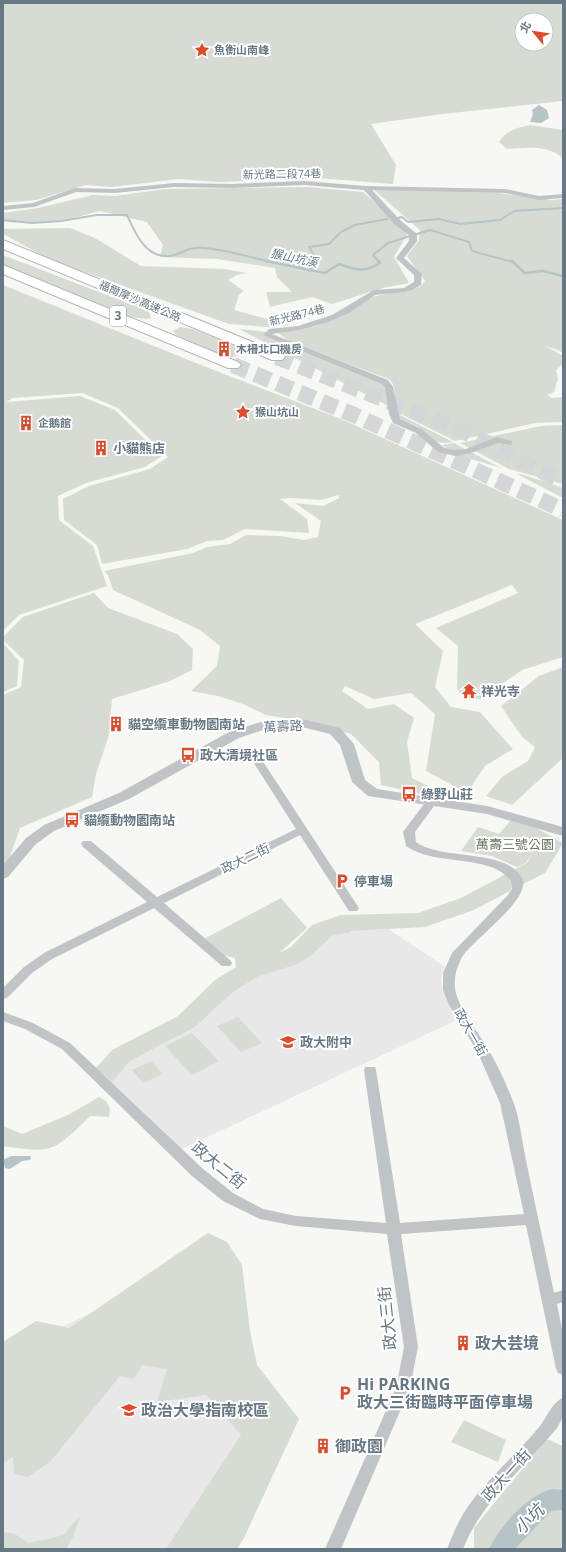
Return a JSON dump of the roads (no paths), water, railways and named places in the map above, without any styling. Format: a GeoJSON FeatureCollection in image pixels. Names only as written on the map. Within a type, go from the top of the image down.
{"type":"FeatureCollection","features":[{"type":"Feature","properties":{"kind":"highway","name":"福爾摩沙高速公路"},"geometry":{"type":"LineString","coordinates":[[5,238],[65,269],[277,357]]}},
{"type":"Feature","properties":{"kind":"highway","name":"福爾摩沙高速公路"},"geometry":{"type":"LineString","coordinates":[[3,269],[233,365]]}},
{"type":"Feature","properties":{"kind":"highway"},"geometry":{"type":"LineString","coordinates":[[152,330],[179,317]]}},
{"type":"Feature","properties":{"kind":"street","name":"新光路二段74巷"},"geometry":{"type":"LineString","coordinates":[[3,208],[34,205],[75,190],[115,191],[174,185],[232,186],[304,183],[366,188],[505,191],[539,198],[563,196]]}},
{"type":"Feature","properties":{"kind":"street","name":"新光路74巷"},"geometry":{"type":"LineString","coordinates":[[366,188],[397,222],[414,235],[400,258],[418,274],[419,279],[416,286],[377,293],[360,300],[340,314],[313,324],[290,330],[272,331],[267,334],[278,340],[385,382],[389,387],[393,414],[396,421],[419,431],[432,444],[441,450],[455,453],[468,451],[497,440],[509,443]]}},
{"type":"Feature","properties":{"kind":"street","name":"萬壽路"},"geometry":{"type":"LineString","coordinates":[[3,874],[31,841],[49,828],[146,785],[241,732],[266,725],[302,723],[335,731],[344,739],[355,776],[358,782],[367,791],[384,796],[494,812],[537,823],[563,832]]}},
{"type":"Feature","properties":{"kind":"street"},"geometry":{"type":"LineString","coordinates":[[257,760],[353,908]]}},
{"type":"Feature","properties":{"kind":"street","name":"政大一街"},"geometry":{"type":"LineString","coordinates":[[431,802],[408,832],[407,837],[412,845],[420,851],[429,854],[483,861],[500,865],[514,875],[518,884],[517,892],[512,898],[456,956],[450,967],[448,983],[451,996],[483,1051],[507,1103],[563,1369]]}},
{"type":"Feature","properties":{"kind":"street","name":"政大二街"},"geometry":{"type":"LineString","coordinates":[[3,995],[28,970],[48,956],[302,830]]}},
{"type":"Feature","properties":{"kind":"street"},"geometry":{"type":"LineString","coordinates":[[87,844],[226,963]]}},
{"type":"Feature","properties":{"kind":"street","name":"政大二街"},"geometry":{"type":"LineString","coordinates":[[3,1016],[29,1026],[66,1046],[197,1172],[228,1197],[260,1214],[296,1221],[394,1229],[532,1219]]}},
{"type":"Feature","properties":{"kind":"street","name":"政大三街"},"geometry":{"type":"LineString","coordinates":[[333,1549],[403,1388],[411,1347],[370,1070]]}},
{"type":"Feature","properties":{"kind":"street"},"geometry":{"type":"LineString","coordinates":[[549,1301],[563,1296]]}},
{"type":"Feature","properties":{"kind":"street","name":"政大一街"},"geometry":{"type":"LineString","coordinates":[[455,1549],[462,1528],[474,1511],[543,1434],[556,1417],[563,1404]]}},
{"type":"Feature","properties":{"kind":"waterway"},"geometry":{"type":"LineString","coordinates":[[398,218],[402,217],[408,222],[439,219],[460,224],[500,220],[514,211],[563,208]]}},
{"type":"Feature","properties":{"kind":"waterway","name":"猴山坑溪"},"geometry":{"type":"LineString","coordinates":[[3,220],[32,223],[61,221],[97,215],[127,215],[142,243],[154,253],[162,256],[170,256],[194,248],[205,248],[230,252],[271,262]]}},
{"type":"Feature","properties":{"kind":"waterway"},"geometry":{"type":"LineString","coordinates":[[318,262],[309,247],[329,244],[341,232],[355,225],[387,219]]}},
{"type":"Feature","properties":{"kind":"waterway","name":"猴山坑溪"},"geometry":{"type":"LineString","coordinates":[[379,262],[373,255],[388,243],[430,230],[469,242],[472,251],[513,262]]}},
{"type":"Feature","properties":{"kind":"waterway","name":"猴山坑溪"},"geometry":{"type":"LineString","coordinates":[[266,261],[310,270]]}},
{"type":"Feature","properties":{"kind":"waterway"},"geometry":{"type":"LineString","coordinates":[[310,270],[317,261]]}},
{"type":"Feature","properties":{"kind":"waterway","name":"猴山坑溪"},"geometry":{"type":"LineString","coordinates":[[512,261],[525,273],[543,271],[563,276]]}},
{"type":"Feature","properties":{"kind":"waterway","name":"猴山坑溪"},"geometry":{"type":"LineString","coordinates":[[310,270],[325,273],[339,264],[360,270],[375,266],[380,263],[379,262]]}},
{"type":"Feature","properties":{"kind":"waterway","name":"小坑"},"geometry":{"type":"LineString","coordinates":[[501,1549],[523,1523],[542,1504],[551,1500],[563,1500]]}},
{"type":"Feature","properties":{"kind":"tunnel"},"geometry":{"type":"LineString","coordinates":[[277,357],[461,430],[563,482]]}},
{"type":"Feature","properties":{"kind":"tunnel"},"geometry":{"type":"LineString","coordinates":[[233,365],[354,415],[563,510]]}},
{"type":"Feature","properties":{"kind":"place","name":"魚衡山南峰"},"geometry":{"type":"Point","coordinates":[202,50]}},
{"type":"Feature","properties":{"kind":"place","name":"木柵北口機房"},"geometry":{"type":"Point","coordinates":[224,349]}},
{"type":"Feature","properties":{"kind":"place","name":"猴山坑山"},"geometry":{"type":"Point","coordinates":[243,412]}},
{"type":"Feature","properties":{"kind":"place","name":"企鵝館"},"geometry":{"type":"Point","coordinates":[26,423]}},
{"type":"Feature","properties":{"kind":"place","name":"小貓熊店"},"geometry":{"type":"Point","coordinates":[101,448]}},
{"type":"Feature","properties":{"kind":"place","name":"祥光寺"},"geometry":{"type":"Point","coordinates":[469,691]}},
{"type":"Feature","properties":{"kind":"place","name":"貓空纜車動物園南站"},"geometry":{"type":"Point","coordinates":[116,724]}},
{"type":"Feature","properties":{"kind":"place","name":"政大清境社區"},"geometry":{"type":"Point","coordinates":[188,755]}},
{"type":"Feature","properties":{"kind":"place","name":"綠野山莊"},"geometry":{"type":"Point","coordinates":[409,794]}},
{"type":"Feature","properties":{"kind":"place","name":"貓纜動物園南站"},"geometry":{"type":"Point","coordinates":[72,820]}},
{"type":"Feature","properties":{"kind":"place","name":"停車場"},"geometry":{"type":"Point","coordinates":[342,881]}},
{"type":"Feature","properties":{"kind":"place","name":"政大附中"},"geometry":{"type":"Point","coordinates":[288,1042]}},
{"type":"Feature","properties":{"kind":"place","name":"政大芸境"},"geometry":{"type":"Point","coordinates":[463,1343]}},
{"type":"Feature","properties":{"kind":"place","name":"Hi PARKING 政大三街臨時平面停車場"},"geometry":{"type":"Point","coordinates":[345,1393]}},
{"type":"Feature","properties":{"kind":"place","name":"政治大學指南校區"},"geometry":{"type":"Point","coordinates":[129,1410]}},
{"type":"Feature","properties":{"kind":"place","name":"御政園"},"geometry":{"type":"Point","coordinates":[323,1446]}},
{"type":"Feature","properties":{"kind":"park label","name":"萬壽三號公園"},"geometry":{"type":"Point","coordinates":[515,844]}}]}
